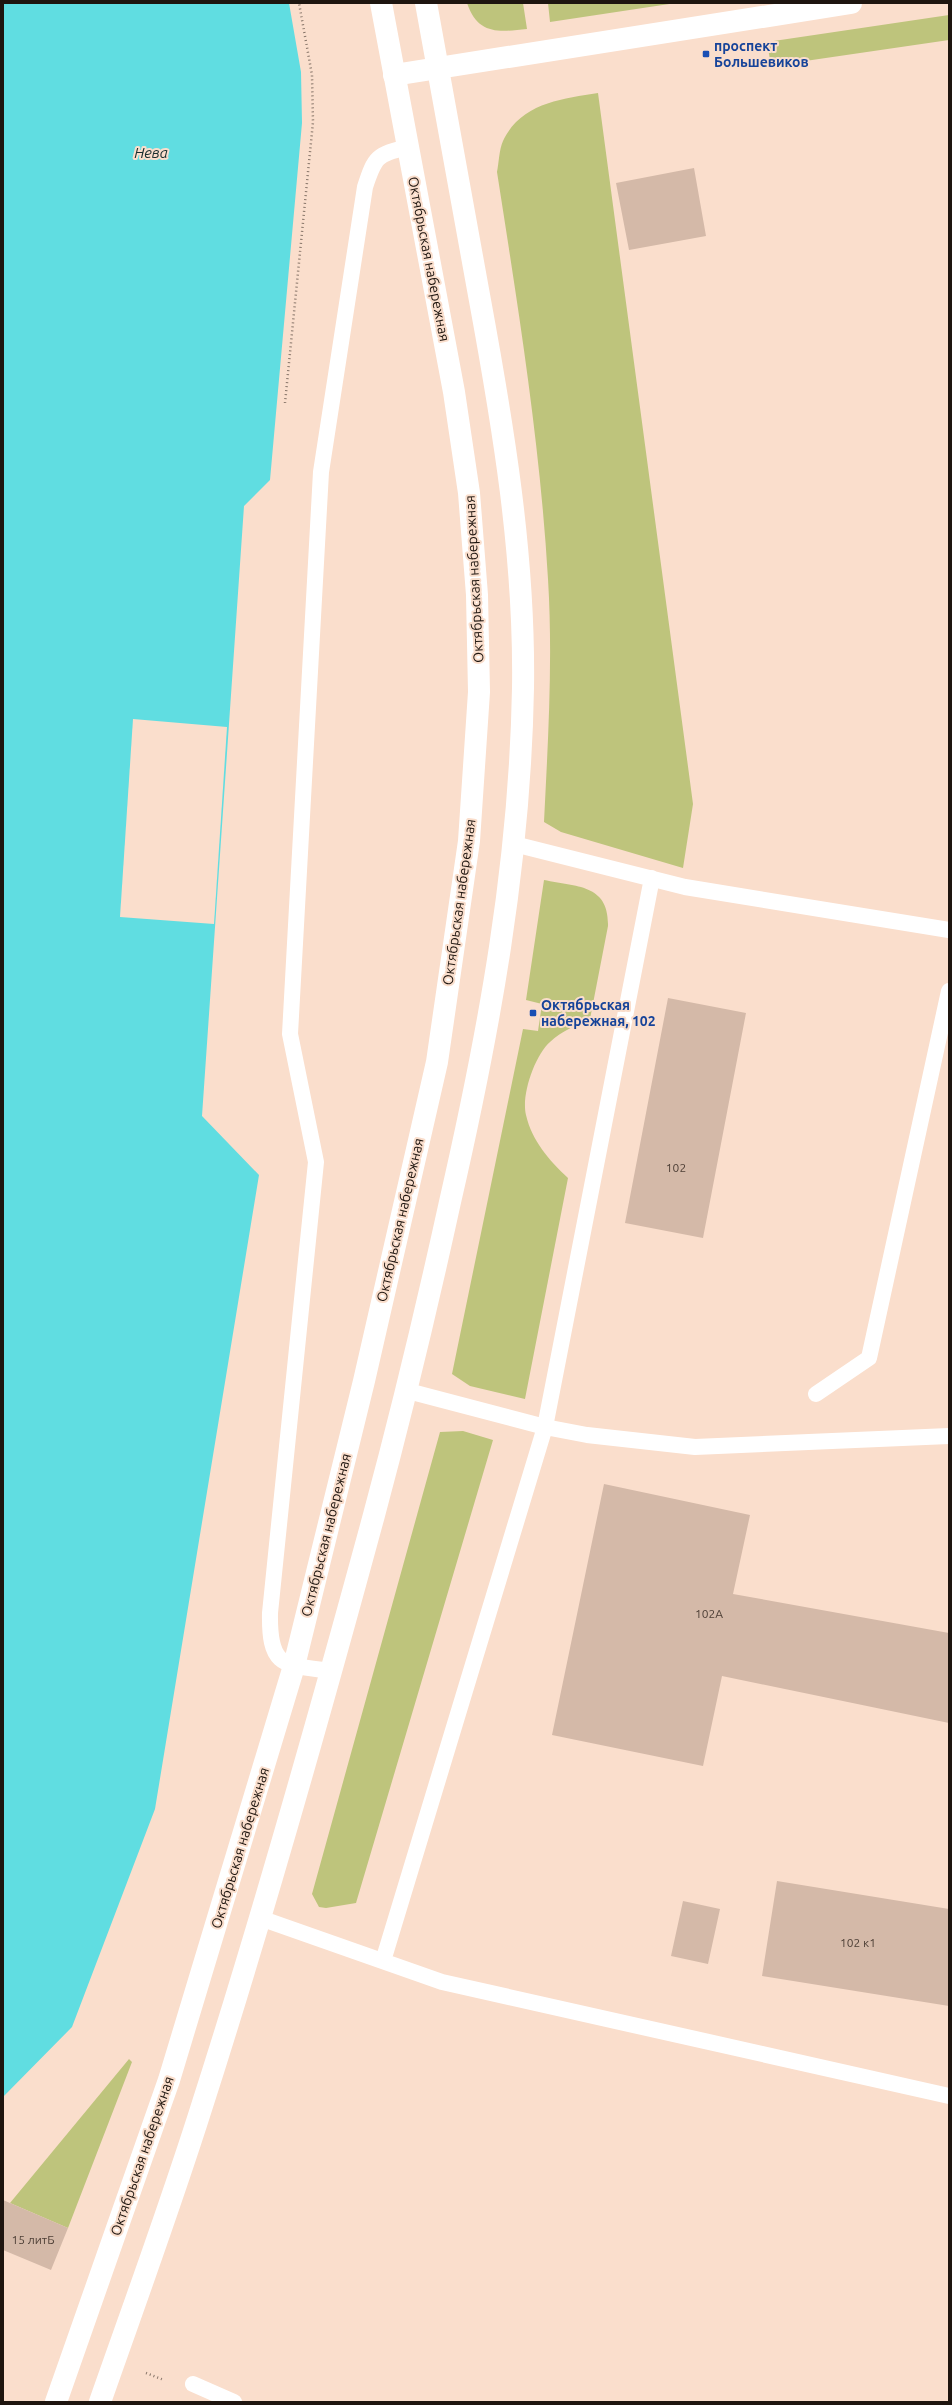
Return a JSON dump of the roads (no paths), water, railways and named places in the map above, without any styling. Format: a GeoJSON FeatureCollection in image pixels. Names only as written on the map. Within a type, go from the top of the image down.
{"type":"FeatureCollection","features":[{"type":"Feature","properties":{"kind":"main road","name":"Октябрьская набережная"},"geometry":{"type":"LineString","coordinates":[[56,2402],[168,2080],[294,1666],[364,1381],[437,1062],[469,841],[479,692],[477,595],[469,493],[454,392],[381,3]]}},
{"type":"Feature","properties":{"kind":"main road"},"geometry":{"type":"LineString","coordinates":[[100,2402],[200,2112],[260,1918],[332,1671],[408,1391],[463,1147],[494,996],[514,844],[523,690],[521,591],[510,480],[496,385],[426,3]]}},
{"type":"Feature","properties":{"kind":"main road"},"geometry":{"type":"LineString","coordinates":[[394,75],[851,3]]}},
{"type":"Feature","properties":{"kind":"lane"},"geometry":{"type":"LineString","coordinates":[[332,1671],[294,1666],[279,1659],[270,1639],[270,1613],[316,1162],[290,1034],[321,472],[364,186],[372,164],[383,154],[408,147]]}},
{"type":"Feature","properties":{"kind":"lane"},"geometry":{"type":"LineString","coordinates":[[514,844],[685,887],[949,930]]}},
{"type":"Feature","properties":{"kind":"lane"},"geometry":{"type":"LineString","coordinates":[[383,1961],[545,1427],[652,878]]}},
{"type":"Feature","properties":{"kind":"lane"},"geometry":{"type":"LineString","coordinates":[[816,1394],[869,1358],[949,991]]}},
{"type":"Feature","properties":{"kind":"lane"},"geometry":{"type":"LineString","coordinates":[[408,1391],[545,1427],[587,1435],[695,1447],[949,1436]]}},
{"type":"Feature","properties":{"kind":"lane"},"geometry":{"type":"LineString","coordinates":[[260,1918],[442,1982],[949,2096]]}},
{"type":"Feature","properties":{"kind":"lane"},"geometry":{"type":"LineString","coordinates":[[193,2384],[234,2402]]}},
{"type":"Feature","properties":{"kind":"water","name":"Нева"},"geometry":{"type":"Polygon","coordinates":[[[3,3],[289,3],[301,72],[302,123],[270,480],[244,506],[202,1116],[259,1175],[155,1809],[72,2027],[3,2097],[3,3]]]}},
{"type":"Feature","properties":{"kind":"place","name":"проспект Большевиков"},"geometry":{"type":"Point","coordinates":[706,54]}},
{"type":"Feature","properties":{"kind":"place","name":"Октябрьская набережная, 102"},"geometry":{"type":"Point","coordinates":[533,1013]}}]}
